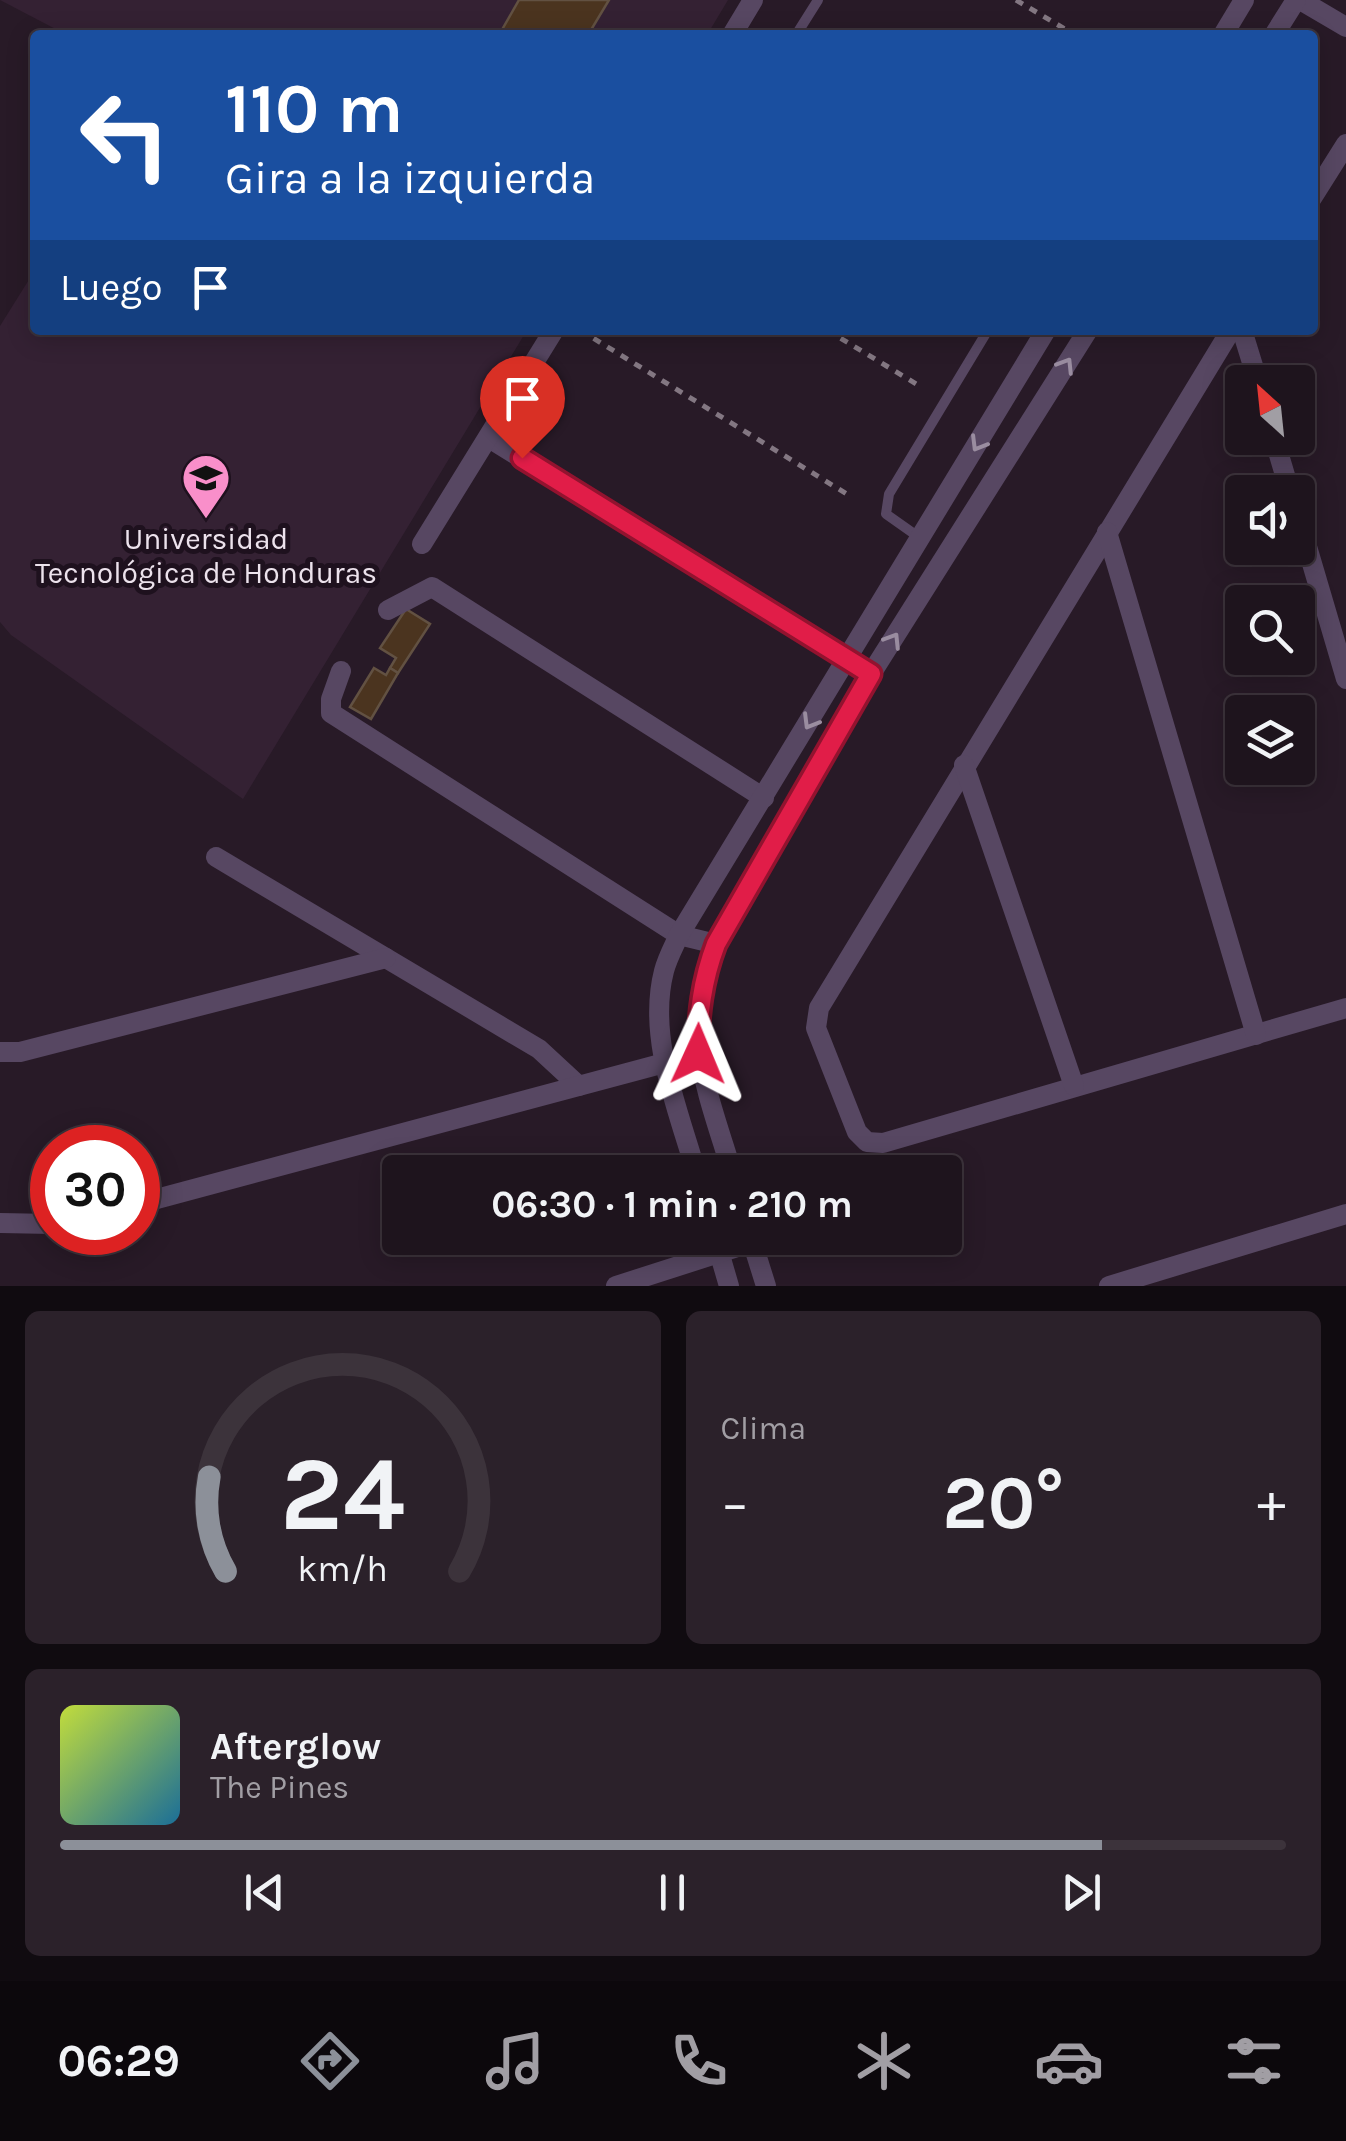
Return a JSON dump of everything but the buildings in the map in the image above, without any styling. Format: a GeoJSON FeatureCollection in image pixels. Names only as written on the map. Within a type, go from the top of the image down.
{"type":"FeatureCollection","features":[{"type":"Feature","properties":{"kind":"street"},"geometry":{"type":"LineString","coordinates":[[735,30],[754,0]]}},
{"type":"Feature","properties":{"kind":"street"},"geometry":{"type":"LineString","coordinates":[[1226,30],[1244,0]]}},
{"type":"Feature","properties":{"kind":"street"},"geometry":{"type":"LineString","coordinates":[[1277,30],[1298,0],[1346,27]]}},
{"type":"Feature","properties":{"kind":"street"},"geometry":{"type":"LineString","coordinates":[[1318,191],[1340,166],[1346,144]]}},
{"type":"Feature","properties":{"kind":"street"},"geometry":{"type":"LineString","coordinates":[[422,544],[551,335]]}},
{"type":"Feature","properties":{"kind":"street"},"geometry":{"type":"LineString","coordinates":[[691,1155],[666,1063],[658,1004],[664,968],[679,934],[1043,335]]}},
{"type":"Feature","properties":{"kind":"street"},"geometry":{"type":"LineString","coordinates":[[727,1155],[698,1054],[698,1009],[704,975],[716,944],[871,674],[1085,335]]}},
{"type":"Feature","properties":{"kind":"street"},"geometry":{"type":"LineString","coordinates":[[1227,335],[818,1008],[816,1028],[857,1132],[867,1142],[883,1144],[1346,1008]]}},
{"type":"Feature","properties":{"kind":"street"},"geometry":{"type":"LineString","coordinates":[[1244,335],[1253,365]]}},
{"type":"Feature","properties":{"kind":"street"},"geometry":{"type":"LineString","coordinates":[[489,438],[871,674]]}},
{"type":"Feature","properties":{"kind":"street"},"geometry":{"type":"LineString","coordinates":[[1107,532],[1256,1034]]}},
{"type":"Feature","properties":{"kind":"street"},"geometry":{"type":"LineString","coordinates":[[1312,565],[1346,679]]}},
{"type":"Feature","properties":{"kind":"street"},"geometry":{"type":"LineString","coordinates":[[388,610],[432,587],[764,798]]}},
{"type":"Feature","properties":{"kind":"street"},"geometry":{"type":"LineString","coordinates":[[341,671],[331,699],[331,713],[679,934],[716,944]]}},
{"type":"Feature","properties":{"kind":"street"},"geometry":{"type":"LineString","coordinates":[[964,764],[1074,1086]]}},
{"type":"Feature","properties":{"kind":"street"},"geometry":{"type":"LineString","coordinates":[[216,856],[539,1049],[579,1086]]}},
{"type":"Feature","properties":{"kind":"street"},"geometry":{"type":"LineString","coordinates":[[0,1052],[20,1052],[386,958]]}},
{"type":"Feature","properties":{"kind":"street"},"geometry":{"type":"LineString","coordinates":[[160,1198],[698,1054]]}},
{"type":"Feature","properties":{"kind":"street"},"geometry":{"type":"LineString","coordinates":[[1109,1286],[1346,1214]]}},
{"type":"Feature","properties":{"kind":"street"},"geometry":{"type":"LineString","coordinates":[[0,1223],[30,1224]]}},
{"type":"Feature","properties":{"kind":"street"},"geometry":{"type":"LineString","coordinates":[[616,1286],[693,1255]]}},
{"type":"Feature","properties":{"kind":"street"},"geometry":{"type":"LineString","coordinates":[[721,1255],[729,1286]]}},
{"type":"Feature","properties":{"kind":"street"},"geometry":{"type":"LineString","coordinates":[[757,1255],[766,1286]]}},
{"type":"Feature","properties":{"kind":"lane"},"geometry":{"type":"LineString","coordinates":[[799,30],[818,0]]}},
{"type":"Feature","properties":{"kind":"lane"},"geometry":{"type":"LineString","coordinates":[[920,539],[886,514],[889,494],[985,335]]}},
{"type":"Feature","properties":{"kind":"path"},"geometry":{"type":"LineString","coordinates":[[1016,0],[1067,30]]}},
{"type":"Feature","properties":{"kind":"path"},"geometry":{"type":"LineString","coordinates":[[588,335],[850,496]]}},
{"type":"Feature","properties":{"kind":"path"},"geometry":{"type":"LineString","coordinates":[[835,335],[918,385]]}},
{"type":"Feature","properties":{"kind":"shaded area"},"geometry":{"type":"Polygon","coordinates":[[[0,0],[728,0],[710,30],[57,30],[0,0]]]}},
{"type":"Feature","properties":{"kind":"shaded area","name":"Universidad Tecnológica de Honduras"},"geometry":{"type":"Polygon","coordinates":[[[30,278],[30,335],[524,335],[243,799],[11,635],[0,622],[0,326],[30,278]]]}},
{"type":"Feature","properties":{"kind":"place","name":"Universidad Tecnológica de Honduras"},"geometry":{"type":"Point","coordinates":[206,520]}},
{"type":"Feature","properties":{"kind":"route"},"geometry":{"type":"LineString","coordinates":[[522,458],[871,674],[716,944],[704,975],[698,1009],[698,1054]]}}]}
